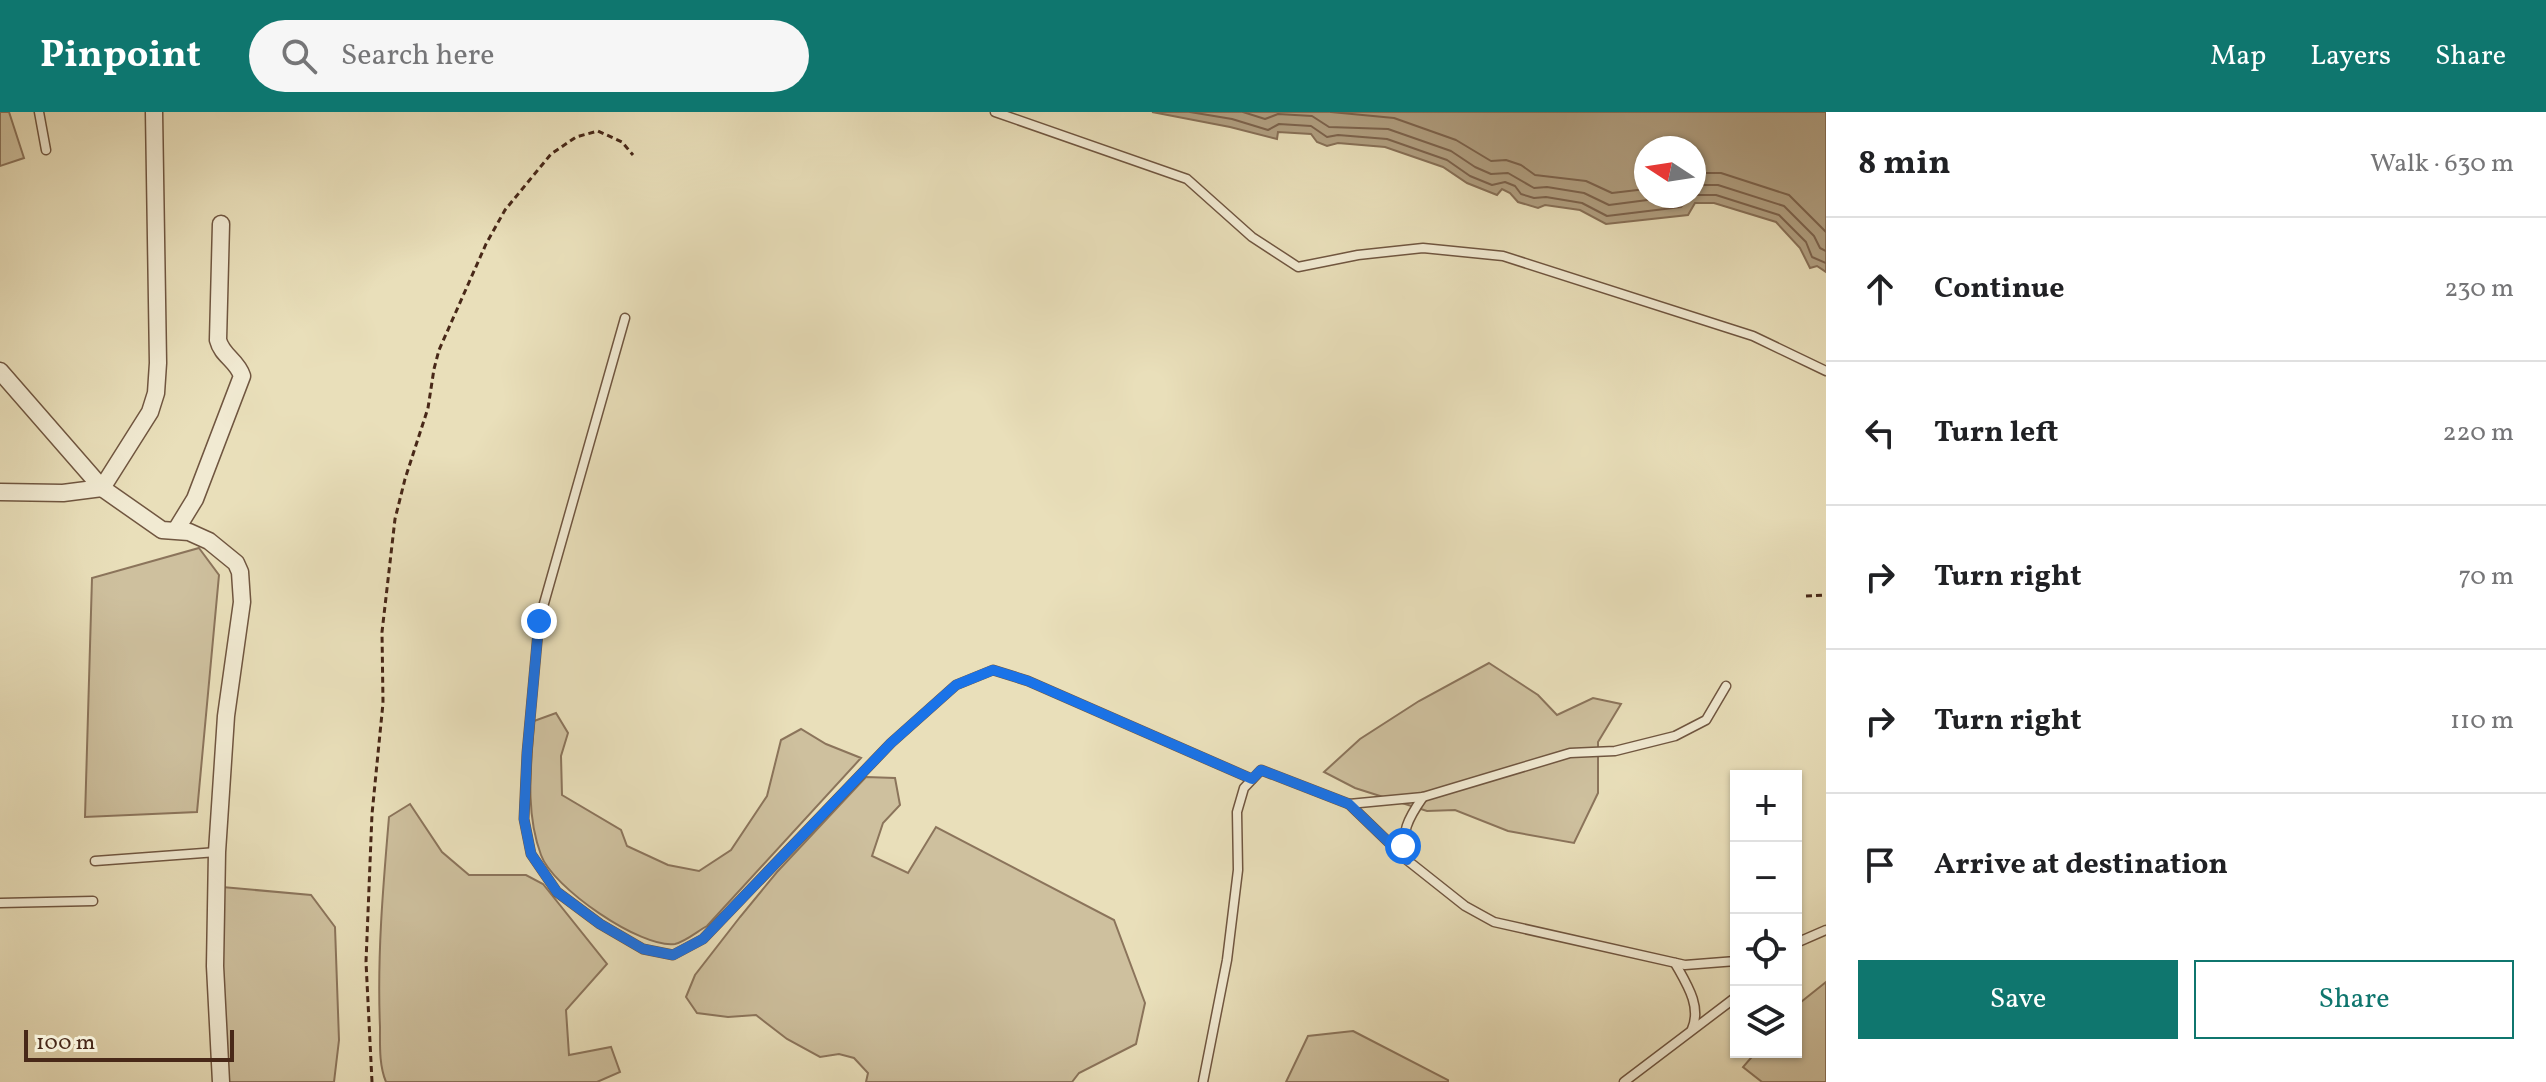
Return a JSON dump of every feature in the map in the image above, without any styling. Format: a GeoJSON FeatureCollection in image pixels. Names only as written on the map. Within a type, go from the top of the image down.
{"type":"FeatureCollection","features":[{"type":"Feature","properties":{"kind":"street"},"geometry":{"type":"LineString","coordinates":[[102,488],[150,412],[156,393],[154,112]]}},
{"type":"Feature","properties":{"kind":"street"},"geometry":{"type":"LineString","coordinates":[[176,530],[195,499],[242,376],[239,365],[220,350],[218,340],[221,224]]}},
{"type":"Feature","properties":{"kind":"street"},"geometry":{"type":"LineString","coordinates":[[0,371],[102,488],[162,530],[189,532],[221,549],[236,563],[243,583],[226,716],[217,852],[215,966],[221,1082]]}},
{"type":"Feature","properties":{"kind":"street"},"geometry":{"type":"LineString","coordinates":[[0,492],[63,493],[102,488]]}},
{"type":"Feature","properties":{"kind":"lane"},"geometry":{"type":"LineString","coordinates":[[39,112],[46,150]]}},
{"type":"Feature","properties":{"kind":"lane"},"geometry":{"type":"LineString","coordinates":[[995,112],[1187,179],[1252,237],[1298,267],[1358,255],[1423,248],[1503,256],[1753,336],[1826,371]]}},
{"type":"Feature","properties":{"kind":"lane"},"geometry":{"type":"LineString","coordinates":[[625,318],[539,621],[524,819],[531,854],[557,892],[600,924],[643,949],[673,955],[703,939],[891,743],[956,685],[993,670],[1028,681],[1252,779]]}},
{"type":"Feature","properties":{"kind":"lane"},"geometry":{"type":"LineString","coordinates":[[1349,804],[1423,797],[1570,753],[1615,751],[1675,736],[1706,720],[1726,686]]}},
{"type":"Feature","properties":{"kind":"lane"},"geometry":{"type":"LineString","coordinates":[[1203,1082],[1229,945],[1238,870],[1237,812],[1244,788],[1261,770],[1349,804],[1407,860],[1465,906],[1494,922],[1685,965],[1730,961]]}},
{"type":"Feature","properties":{"kind":"lane"},"geometry":{"type":"LineString","coordinates":[[1407,860],[1403,846],[1405,828],[1423,797]]}},
{"type":"Feature","properties":{"kind":"lane"},"geometry":{"type":"LineString","coordinates":[[95,861],[217,852]]}},
{"type":"Feature","properties":{"kind":"lane"},"geometry":{"type":"LineString","coordinates":[[0,903],[93,901]]}},
{"type":"Feature","properties":{"kind":"lane"},"geometry":{"type":"LineString","coordinates":[[1802,941],[1826,930]]}},
{"type":"Feature","properties":{"kind":"lane"},"geometry":{"type":"LineString","coordinates":[[1802,945],[1812,937]]}},
{"type":"Feature","properties":{"kind":"lane"},"geometry":{"type":"LineString","coordinates":[[1675,963],[1694,1002],[1695,1023],[1691,1031]]}},
{"type":"Feature","properties":{"kind":"lane"},"geometry":{"type":"LineString","coordinates":[[1624,1082],[1730,1002]]}},
{"type":"Feature","properties":{"kind":"path"},"geometry":{"type":"LineString","coordinates":[[372,1082],[366,962],[372,814],[383,703],[382,632],[395,519],[428,408],[439,350],[486,244],[505,210],[551,154],[576,137],[598,131],[622,142],[633,155]]}},
{"type":"Feature","properties":{"kind":"path"},"geometry":{"type":"LineString","coordinates":[[1806,596],[1826,595]]}},
{"type":"Feature","properties":{"kind":"shaded area"},"geometry":{"type":"Polygon","coordinates":[[[0,112],[9,112],[24,158],[0,166],[0,112]]]}},
{"type":"Feature","properties":{"kind":"shaded area"},"geometry":{"type":"Polygon","coordinates":[[[199,548],[219,575],[197,812],[85,817],[92,578],[199,548]]]}},
{"type":"Feature","properties":{"kind":"shaded area"},"geometry":{"type":"Polygon","coordinates":[[[1489,663],[1538,695],[1557,715],[1593,698],[1621,704],[1598,742],[1598,793],[1574,843],[1508,831],[1455,810],[1427,811],[1355,788],[1324,772],[1360,739],[1419,701],[1489,663]]]}},
{"type":"Feature","properties":{"kind":"shaded area"},"geometry":{"type":"Polygon","coordinates":[[[556,713],[568,733],[561,756],[562,795],[621,830],[627,846],[668,865],[699,871],[731,850],[767,796],[781,740],[801,729],[826,744],[861,758],[707,926],[679,943],[660,943],[641,937],[579,899],[549,868],[541,855],[531,806],[534,721],[556,713]]]}},
{"type":"Feature","properties":{"kind":"shaded area"},"geometry":{"type":"Polygon","coordinates":[[[866,777],[895,778],[900,805],[883,823],[872,856],[908,873],[936,827],[1114,920],[1145,1003],[1136,1044],[1079,1073],[1072,1082],[866,1082],[868,1073],[854,1058],[839,1054],[820,1057],[787,1039],[756,1015],[728,1017],[697,1013],[686,997],[695,975],[777,872],[866,777]]]}},
{"type":"Feature","properties":{"kind":"shaded area"},"geometry":{"type":"Polygon","coordinates":[[[410,804],[442,852],[469,875],[526,875],[543,884],[607,964],[566,1010],[569,1055],[611,1047],[620,1072],[597,1082],[386,1082],[380,1055],[379,974],[389,817],[410,804]]]}},
{"type":"Feature","properties":{"kind":"shaded area"},"geometry":{"type":"Polygon","coordinates":[[[222,887],[311,895],[335,927],[339,1040],[334,1082],[226,1082],[222,1027],[222,887]]]}},
{"type":"Feature","properties":{"kind":"shaded area"},"geometry":{"type":"Polygon","coordinates":[[[1826,982],[1826,1082],[1762,1082],[1743,1067],[1751,1058],[1802,1058],[1802,1001],[1826,982]]]}},
{"type":"Feature","properties":{"kind":"shaded area"},"geometry":{"type":"Polygon","coordinates":[[[1353,1031],[1448,1082],[1286,1082],[1308,1036],[1353,1031]]]}},
{"type":"Feature","properties":{"kind":"water"},"geometry":{"type":"Polygon","coordinates":[[[1152,112],[1826,112],[1826,272],[1817,266],[1810,268],[1800,248],[1776,222],[1706,203],[1706,136],[1634,136],[1634,208],[1692,208],[1688,215],[1606,224],[1580,210],[1545,205],[1538,208],[1518,202],[1502,189],[1497,195],[1467,183],[1443,167],[1385,147],[1338,143],[1327,146],[1317,142],[1311,134],[1278,132],[1277,139],[1152,112]]]}},
{"type":"Feature","properties":{"kind":"route"},"geometry":{"type":"LineString","coordinates":[[539,621],[524,819],[531,854],[557,892],[600,924],[643,949],[673,955],[703,939],[891,743],[956,685],[993,670],[1028,681],[1252,779],[1261,770],[1349,804],[1407,860],[1403,846]]}}]}
